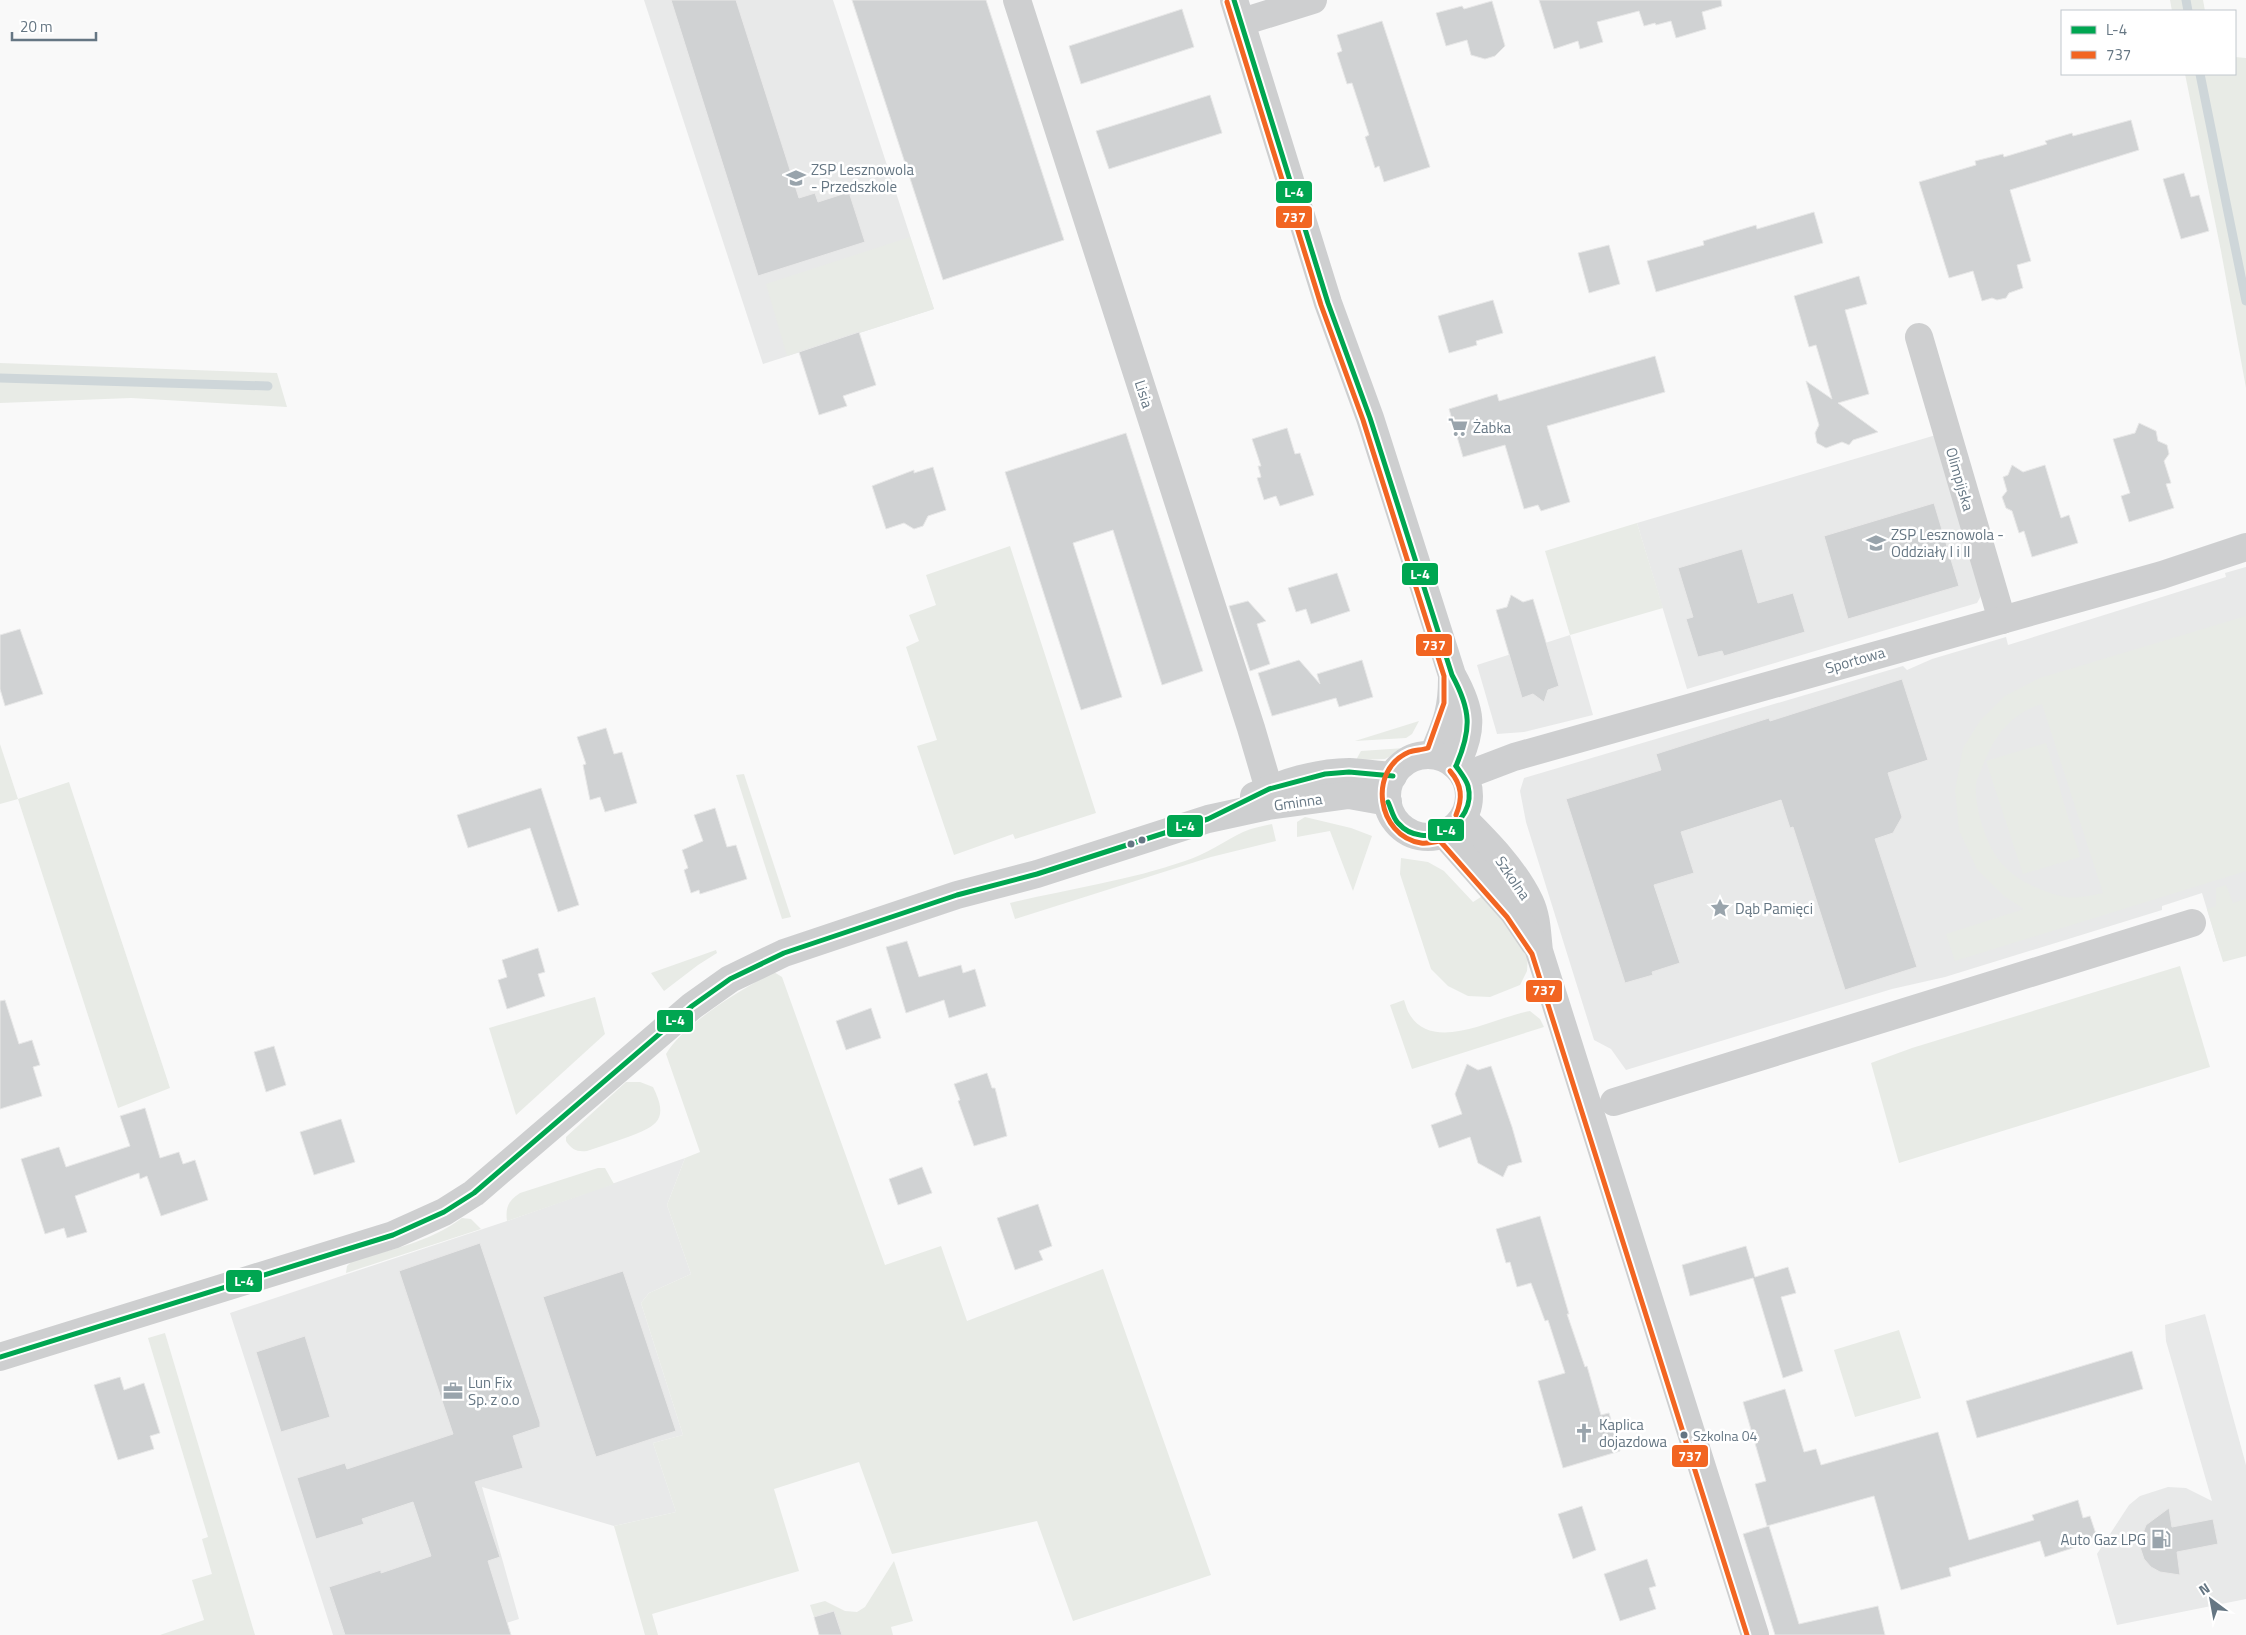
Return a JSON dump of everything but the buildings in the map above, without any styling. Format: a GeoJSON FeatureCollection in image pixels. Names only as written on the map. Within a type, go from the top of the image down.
{"type":"FeatureCollection","features":[{"type":"Feature","properties":{"kind":"street","name":"Lisia"},"geometry":{"type":"LineString","coordinates":[[1017,0],[1252,728],[1269,789]]}},
{"type":"Feature","properties":{"kind":"street"},"geometry":{"type":"LineString","coordinates":[[1313,0],[1238,11],[1328,303],[1373,427],[1452,676],[1452,704],[1447,721],[1451,766],[1468,788],[1469,802],[1453,826],[1422,836],[1409,832],[1393,816],[1390,789],[1407,761],[1419,756],[1451,766]]}},
{"type":"Feature","properties":{"kind":"street","name":"Olimpijska"},"geometry":{"type":"LineString","coordinates":[[1919,338],[2002,620]]}},
{"type":"Feature","properties":{"kind":"street","name":"Sportowa"},"geometry":{"type":"LineString","coordinates":[[1451,766],[1514,757],[2162,575],[2246,547]]}},
{"type":"Feature","properties":{"kind":"street","name":"Gminna"},"geometry":{"type":"LineString","coordinates":[[1208,819],[1269,789],[1325,774],[1349,772],[1390,789]]}},
{"type":"Feature","properties":{"kind":"street","name":"Gminna"},"geometry":{"type":"LineString","coordinates":[[1,1354],[393,1235],[444,1212],[502,1172],[692,1006],[730,979],[784,953],[957,895],[1037,874],[1208,819],[1268,806],[1390,789]]}},
{"type":"Feature","properties":{"kind":"street","name":"Szkolna"},"geometry":{"type":"LineString","coordinates":[[1453,826],[1503,860],[1530,902],[1536,922],[1539,951],[1755,1635]]}},
{"type":"Feature","properties":{"kind":"street"},"geometry":{"type":"LineString","coordinates":[[1614,1102],[2192,923]]}},
{"type":"Feature","properties":{"kind":"shaded area","name":"ZSP Lesznowola - Przedszkole"},"geometry":{"type":"Polygon","coordinates":[[[644,0],[833,0],[934,309],[763,364],[644,0]]]}},
{"type":"Feature","properties":{"kind":"shaded area"},"geometry":{"type":"Polygon","coordinates":[[[2170,0],[2203,0],[2205,10],[2172,10],[2170,0]]]}},
{"type":"Feature","properties":{"kind":"shaded area"},"geometry":{"type":"Polygon","coordinates":[[[2236,57],[2246,58],[2246,388],[2221,251],[2185,75],[2236,75],[2236,57]]]}},
{"type":"Feature","properties":{"kind":"shaded area"},"geometry":{"type":"Polygon","coordinates":[[[910,237],[934,309],[787,356],[766,284],[910,237]]]}},
{"type":"Feature","properties":{"kind":"shaded area"},"geometry":{"type":"Polygon","coordinates":[[[0,363],[277,373],[287,407],[131,398],[0,403],[0,363]]]}},
{"type":"Feature","properties":{"kind":"shaded area"},"geometry":{"type":"Polygon","coordinates":[[[1936,435],[1982,594],[1977,603],[1687,689],[1637,523],[1936,435]]]}},
{"type":"Feature","properties":{"kind":"shaded area"},"geometry":{"type":"Polygon","coordinates":[[[1637,523],[1663,608],[1570,635],[1545,551],[1637,523]]]}},
{"type":"Feature","properties":{"kind":"shaded area"},"geometry":{"type":"Polygon","coordinates":[[[1010,546],[1096,813],[1015,839],[1013,834],[954,855],[917,746],[937,740],[906,647],[919,641],[909,615],[936,605],[926,575],[1010,546]]]}},
{"type":"Feature","properties":{"kind":"shaded area"},"geometry":{"type":"Polygon","coordinates":[[[2246,567],[2246,945],[2220,952],[2202,893],[2162,906],[2162,910],[1945,977],[1892,989],[1626,1070],[1611,1049],[1594,1040],[1526,822],[1520,791],[1524,778],[1903,666],[1907,670],[1932,659],[2006,637],[2008,645],[2226,577],[2225,573],[2246,567]]]}},
{"type":"Feature","properties":{"kind":"shaded area"},"geometry":{"type":"Polygon","coordinates":[[[2246,616],[2246,871],[1955,961],[1946,934],[2024,909],[2004,896],[1977,869],[1959,830],[1955,790],[1963,748],[1980,721],[2005,696],[2040,678],[2246,616]],[[2042,704],[2021,713],[2012,720],[1992,746],[1977,779],[1976,795],[1979,816],[1996,857],[2008,870],[2023,881],[2065,897],[2103,893],[2042,704]]]}},
{"type":"Feature","properties":{"kind":"shaded area"},"geometry":{"type":"Polygon","coordinates":[[[1570,635],[1593,715],[1524,732],[1497,734],[1477,665],[1570,635]]]}},
{"type":"Feature","properties":{"kind":"shaded area"},"geometry":{"type":"Polygon","coordinates":[[[1419,721],[1412,734],[1406,738],[1355,741],[1419,721]]]}},
{"type":"Feature","properties":{"kind":"shaded area"},"geometry":{"type":"Polygon","coordinates":[[[2046,743],[2080,857],[2023,874],[1986,761],[2046,743]]]}},
{"type":"Feature","properties":{"kind":"shaded area"},"geometry":{"type":"Polygon","coordinates":[[[0,744],[18,799],[0,804],[0,744]]]}},
{"type":"Feature","properties":{"kind":"shaded area"},"geometry":{"type":"Polygon","coordinates":[[[1405,748],[1385,759],[1356,760],[1361,751],[1405,748]]]}},
{"type":"Feature","properties":{"kind":"shaded area"},"geometry":{"type":"Polygon","coordinates":[[[744,774],[791,917],[782,919],[736,775],[744,774]]]}},
{"type":"Feature","properties":{"kind":"shaded area"},"geometry":{"type":"Polygon","coordinates":[[[69,782],[170,1088],[118,1108],[18,799],[69,782]]]}},
{"type":"Feature","properties":{"kind":"shaded area"},"geometry":{"type":"Polygon","coordinates":[[[1305,817],[1351,828],[1372,836],[1353,891],[1330,831],[1297,837],[1297,822],[1305,817]]]}},
{"type":"Feature","properties":{"kind":"shaded area"},"geometry":{"type":"Polygon","coordinates":[[[1272,824],[1276,841],[1211,857],[1015,919],[1010,903],[1163,868],[1200,855],[1246,831],[1272,824]]]}},
{"type":"Feature","properties":{"kind":"shaded area"},"geometry":{"type":"Polygon","coordinates":[[[1401,858],[1428,862],[1444,871],[1473,902],[1484,895],[1528,956],[1527,971],[1520,985],[1490,997],[1468,996],[1448,986],[1431,969],[1400,874],[1401,858]]]}},
{"type":"Feature","properties":{"kind":"shaded area"},"geometry":{"type":"Polygon","coordinates":[[[2226,885],[2233,903],[2246,899],[2246,956],[2223,962],[2207,909],[2216,906],[2216,888],[2226,885]]]}},
{"type":"Feature","properties":{"kind":"shaded area"},"geometry":{"type":"Polygon","coordinates":[[[716,950],[717,953],[664,991],[651,973],[716,950]]]}},
{"type":"Feature","properties":{"kind":"shaded area"},"geometry":{"type":"Polygon","coordinates":[[[2180,966],[2210,1067],[1899,1163],[1871,1063],[1912,1048],[2180,966]]]}},
{"type":"Feature","properties":{"kind":"shaded area"},"geometry":{"type":"Polygon","coordinates":[[[774,972],[782,977],[885,1265],[941,1246],[967,1321],[1103,1269],[1211,1575],[1073,1621],[1037,1521],[892,1554],[859,1462],[774,1489],[799,1571],[652,1614],[658,1635],[645,1635],[614,1526],[676,1512],[653,1443],[683,1435],[641,1303],[649,1293],[691,1274],[667,1205],[685,1158],[700,1152],[666,1054],[674,1042],[700,1019],[731,997],[774,972]]]}},
{"type":"Feature","properties":{"kind":"shaded area"},"geometry":{"type":"Polygon","coordinates":[[[595,997],[605,1034],[516,1115],[489,1028],[595,997]]]}},
{"type":"Feature","properties":{"kind":"shaded area"},"geometry":{"type":"Polygon","coordinates":[[[1404,1000],[1409,1013],[1421,1026],[1434,1032],[1467,1030],[1530,1011],[1540,1019],[1544,1027],[1412,1069],[1390,1005],[1404,1000]]]}},
{"type":"Feature","properties":{"kind":"shaded area"},"geometry":{"type":"Polygon","coordinates":[[[626,1082],[640,1082],[653,1087],[660,1107],[658,1120],[647,1129],[638,1133],[587,1151],[578,1151],[570,1146],[566,1141],[566,1137],[626,1082]]]}},
{"type":"Feature","properties":{"kind":"shaded area"},"geometry":{"type":"Polygon","coordinates":[[[685,1158],[667,1205],[691,1274],[649,1293],[641,1303],[683,1435],[653,1443],[676,1512],[614,1526],[482,1487],[519,1619],[468,1635],[333,1635],[230,1313],[507,1221],[685,1158]]]}},
{"type":"Feature","properties":{"kind":"shaded area"},"geometry":{"type":"Polygon","coordinates":[[[598,1168],[605,1168],[614,1184],[507,1221],[509,1204],[520,1193],[598,1168]]]}},
{"type":"Feature","properties":{"kind":"shaded area"},"geometry":{"type":"Polygon","coordinates":[[[462,1218],[471,1219],[481,1229],[346,1273],[347,1266],[352,1261],[423,1239],[462,1218]]]}},
{"type":"Feature","properties":{"kind":"shaded area"},"geometry":{"type":"Polygon","coordinates":[[[2205,1314],[2246,1465],[2246,1599],[2117,1625],[2097,1554],[2129,1505],[2140,1496],[2168,1487],[2186,1488],[2212,1501],[2166,1341],[2165,1325],[2205,1314]]]}},
{"type":"Feature","properties":{"kind":"shaded area"},"geometry":{"type":"Polygon","coordinates":[[[1899,1330],[1921,1398],[1855,1417],[1834,1350],[1899,1330]]]}},
{"type":"Feature","properties":{"kind":"shaded area"},"geometry":{"type":"Polygon","coordinates":[[[165,1333],[255,1635],[160,1635],[204,1620],[192,1580],[212,1574],[202,1539],[208,1537],[148,1338],[165,1333]]]}},
{"type":"Feature","properties":{"kind":"shaded area"},"geometry":{"type":"Polygon","coordinates":[[[894,1561],[913,1621],[891,1627],[893,1635],[842,1635],[834,1611],[814,1617],[810,1605],[825,1601],[845,1611],[857,1612],[865,1607],[894,1561]]]}},
{"type":"Feature","properties":{"kind":"waterway"},"geometry":{"type":"LineString","coordinates":[[2186,0],[2188,10]]}},
{"type":"Feature","properties":{"kind":"waterway"},"geometry":{"type":"LineString","coordinates":[[2200,75],[2246,301]]}},
{"type":"Feature","properties":{"kind":"waterway"},"geometry":{"type":"LineString","coordinates":[[0,378],[268,386]]}},
{"type":"Feature","properties":{"kind":"transit line","name":"L-4"},"geometry":{"type":"LineString","coordinates":[[1234,0],[1328,303],[1370,418],[1452,675],[1466,709],[1467,730],[1456,766]]}},
{"type":"Feature","properties":{"kind":"transit line","name":"737"},"geometry":{"type":"LineString","coordinates":[[1227,2],[1321,305],[1363,420],[1444,676],[1444,703],[1428,748],[1409,752],[1396,761],[1387,773],[1383,787],[1383,802],[1387,816],[1395,828],[1406,838],[1421,843],[1440,841],[1507,917],[1532,954],[1747,1635]]}},
{"type":"Feature","properties":{"kind":"transit line","name":"L-4"},"geometry":{"type":"LineString","coordinates":[[1388,802],[1396,821],[1409,832],[1421,835],[1434,834],[1446,830],[1457,822],[1465,812],[1469,800],[1467,783],[1456,766]]}},
{"type":"Feature","properties":{"kind":"transit line","name":"737"},"geometry":{"type":"LineString","coordinates":[[1450,771],[1457,781],[1460,792],[1460,803],[1456,815]]}},
{"type":"Feature","properties":{"kind":"transit line","name":"L-4"},"geometry":{"type":"LineString","coordinates":[[0,1357],[393,1235],[444,1212],[474,1193],[692,1006],[730,979],[784,953],[957,895],[1037,874],[1208,819],[1269,789],[1325,774],[1349,772],[1393,776]]}},
{"type":"Feature","properties":{"kind":"place","name":"ZSP Lesznowola - Przedszkole"},"geometry":{"type":"Point","coordinates":[796,178]}},
{"type":"Feature","properties":{"kind":"place","name":"Żabka"},"geometry":{"type":"Point","coordinates":[1458,427]}},
{"type":"Feature","properties":{"kind":"place","name":"ZSP Lesznowola - Oddziały I i II"},"geometry":{"type":"Point","coordinates":[1876,543]}},
{"type":"Feature","properties":{"kind":"place","name":"Dąb Pamięci"},"geometry":{"type":"Point","coordinates":[1720,908]}},
{"type":"Feature","properties":{"kind":"place","name":"Lun Fix Sp. z o.o"},"geometry":{"type":"Point","coordinates":[453,1391]}},
{"type":"Feature","properties":{"kind":"place","name":"Kaplica dojazdowa"},"geometry":{"type":"Point","coordinates":[1584,1433]}},
{"type":"Feature","properties":{"kind":"place","name":"Szkolna 04"},"geometry":{"type":"Point","coordinates":[1684,1435]}},
{"type":"Feature","properties":{"kind":"place","name":"Auto Gaz LPG"},"geometry":{"type":"Point","coordinates":[2161,1539]}}]}
